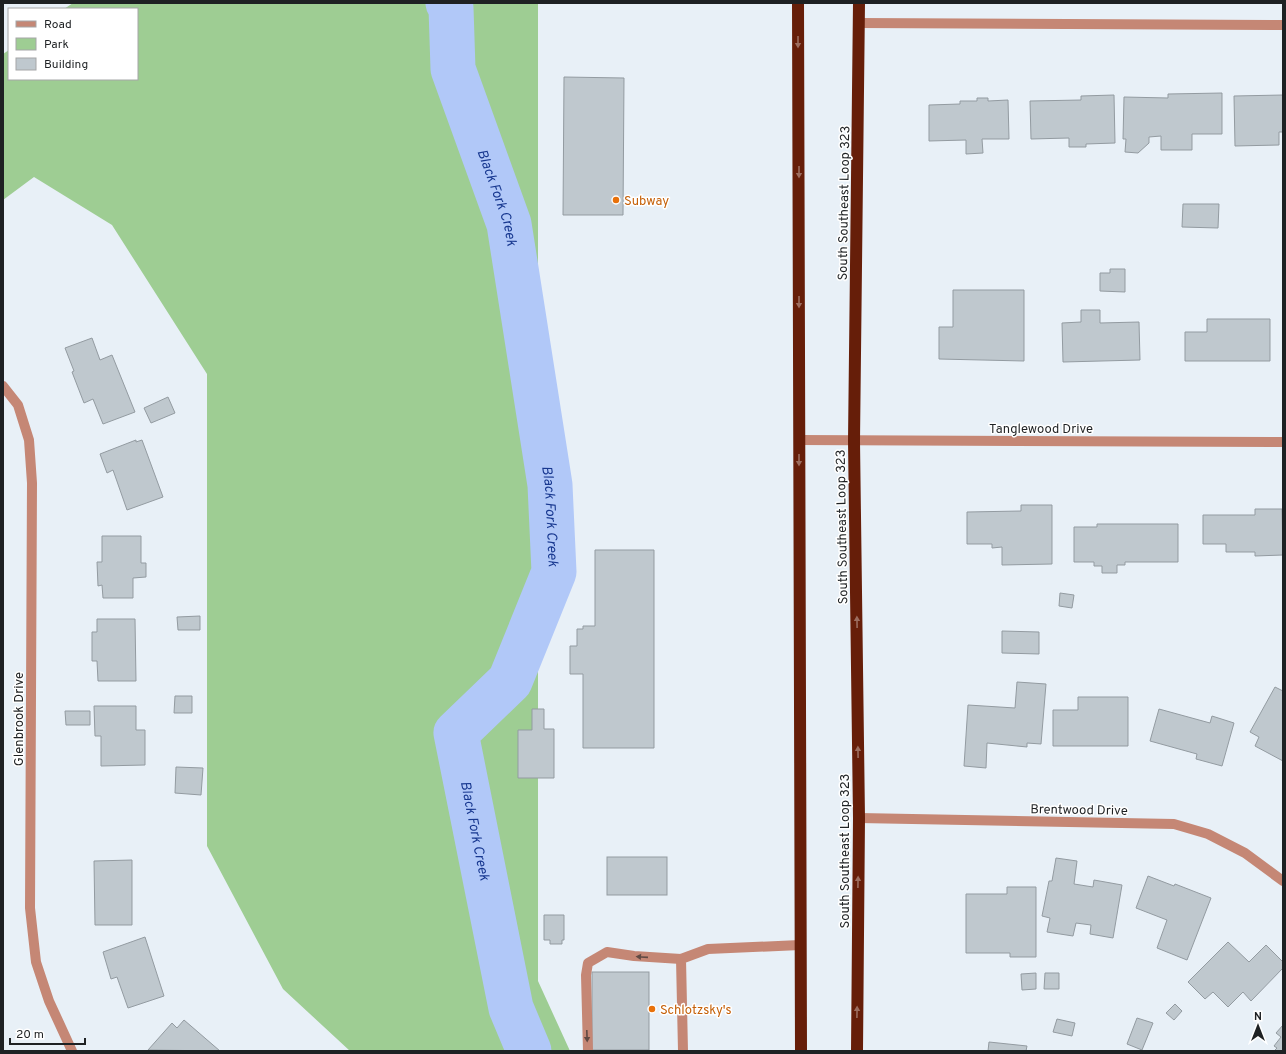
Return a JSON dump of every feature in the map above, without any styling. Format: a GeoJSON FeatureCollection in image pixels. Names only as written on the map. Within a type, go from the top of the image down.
{"type":"FeatureCollection","features":[{"type":"Feature","properties":{"kind":"highway"},"geometry":{"type":"LineString","coordinates":[[798,3],[801,1051]]}},
{"type":"Feature","properties":{"kind":"highway","name":"South Southeast Loop 323"},"geometry":{"type":"LineString","coordinates":[[857,1051],[859,818],[854,440],[859,3]]}},
{"type":"Feature","properties":{"kind":"street"},"geometry":{"type":"LineString","coordinates":[[859,22],[1283,25]]}},
{"type":"Feature","properties":{"kind":"street","name":"Glenbrook Drive"},"geometry":{"type":"LineString","coordinates":[[3,386],[18,405],[29,440],[32,483],[30,908],[36,962],[49,1001],[72,1051]]}},
{"type":"Feature","properties":{"kind":"street","name":"Tanglewood Drive"},"geometry":{"type":"LineString","coordinates":[[799,440],[1283,442]]}},
{"type":"Feature","properties":{"kind":"street","name":"Brentwood Drive"},"geometry":{"type":"LineString","coordinates":[[859,818],[1174,824],[1208,834],[1245,853],[1283,881]]}},
{"type":"Feature","properties":{"kind":"street"},"geometry":{"type":"LineString","coordinates":[[588,1051],[586,975],[588,963],[607,952],[634,956],[681,959],[708,949],[800,945]]}},
{"type":"Feature","properties":{"kind":"street"},"geometry":{"type":"LineString","coordinates":[[681,959],[684,1051]]}},
{"type":"Feature","properties":{"kind":"green space"},"geometry":{"type":"Polygon","coordinates":[[[73,3],[538,3],[538,981],[570,1051],[350,1051],[283,989],[207,846],[207,374],[112,225],[34,177],[3,200],[3,54],[8,51],[8,80],[138,80],[138,8],[66,8],[73,3]]]}},
{"type":"Feature","properties":{"kind":"building"},"geometry":{"type":"Polygon","coordinates":[[[564,77],[624,78],[623,215],[563,215],[564,77]]]}},
{"type":"Feature","properties":{"kind":"building"},"geometry":{"type":"Polygon","coordinates":[[[1222,93],[1222,134],[1192,134],[1192,150],[1161,150],[1161,136],[1149,137],[1149,143],[1138,153],[1125,152],[1126,139],[1123,139],[1124,97],[1168,98],[1168,94],[1222,93]]]}},
{"type":"Feature","properties":{"kind":"building"},"geometry":{"type":"Polygon","coordinates":[[[1114,95],[1115,143],[1086,144],[1086,147],[1069,147],[1069,138],[1031,139],[1030,101],[1081,100],[1081,96],[1114,95]]]}},
{"type":"Feature","properties":{"kind":"building"},"geometry":{"type":"Polygon","coordinates":[[[1283,95],[1283,132],[1279,132],[1279,145],[1235,146],[1234,96],[1283,95]]]}},
{"type":"Feature","properties":{"kind":"building"},"geometry":{"type":"Polygon","coordinates":[[[977,98],[988,98],[988,101],[1008,100],[1009,139],[982,139],[983,153],[966,154],[966,140],[929,141],[929,105],[960,104],[960,101],[977,101],[977,98]]]}},
{"type":"Feature","properties":{"kind":"building"},"geometry":{"type":"Polygon","coordinates":[[[1183,204],[1219,204],[1218,228],[1182,227],[1183,204]]]}},
{"type":"Feature","properties":{"kind":"building"},"geometry":{"type":"Polygon","coordinates":[[[1110,269],[1125,269],[1125,292],[1100,291],[1100,273],[1110,273],[1110,269]]]}},
{"type":"Feature","properties":{"kind":"building"},"geometry":{"type":"Polygon","coordinates":[[[953,290],[1024,290],[1024,361],[939,359],[939,327],[953,327],[953,290]]]}},
{"type":"Feature","properties":{"kind":"building"},"geometry":{"type":"Polygon","coordinates":[[[1081,310],[1100,310],[1100,323],[1139,322],[1140,360],[1063,362],[1062,323],[1081,322],[1081,310]]]}},
{"type":"Feature","properties":{"kind":"building"},"geometry":{"type":"Polygon","coordinates":[[[1207,319],[1270,319],[1270,361],[1185,361],[1185,332],[1207,332],[1207,319]]]}},
{"type":"Feature","properties":{"kind":"building"},"geometry":{"type":"Polygon","coordinates":[[[92,338],[100,360],[112,355],[135,412],[103,424],[93,399],[84,403],[72,372],[74,371],[65,348],[92,338]]]}},
{"type":"Feature","properties":{"kind":"building"},"geometry":{"type":"Polygon","coordinates":[[[168,397],[175,413],[151,423],[144,408],[168,397]]]}},
{"type":"Feature","properties":{"kind":"building"},"geometry":{"type":"Polygon","coordinates":[[[136,440],[136,442],[142,440],[163,497],[127,510],[113,470],[107,473],[100,454],[136,440]]]}},
{"type":"Feature","properties":{"kind":"building"},"geometry":{"type":"Polygon","coordinates":[[[1021,505],[1052,505],[1052,564],[1002,565],[1002,547],[992,548],[992,544],[967,544],[967,512],[1021,511],[1021,505]]]}},
{"type":"Feature","properties":{"kind":"building"},"geometry":{"type":"Polygon","coordinates":[[[1255,509],[1282,509],[1283,555],[1255,556],[1255,552],[1226,552],[1226,544],[1203,544],[1203,515],[1255,515],[1255,509]]]}},
{"type":"Feature","properties":{"kind":"building"},"geometry":{"type":"Polygon","coordinates":[[[1097,524],[1178,524],[1178,562],[1125,562],[1125,565],[1117,565],[1117,573],[1102,573],[1102,566],[1094,566],[1094,562],[1074,562],[1074,527],[1097,527],[1097,524]]]}},
{"type":"Feature","properties":{"kind":"building"},"geometry":{"type":"Polygon","coordinates":[[[102,536],[141,536],[141,563],[146,563],[146,577],[133,578],[133,598],[103,598],[102,585],[98,586],[97,562],[102,562],[102,536]]]}},
{"type":"Feature","properties":{"kind":"building"},"geometry":{"type":"Polygon","coordinates":[[[595,550],[654,550],[654,748],[583,748],[583,674],[570,674],[570,646],[577,646],[577,629],[583,629],[583,626],[595,626],[595,550]]]}},
{"type":"Feature","properties":{"kind":"building"},"geometry":{"type":"Polygon","coordinates":[[[1060,593],[1074,595],[1072,608],[1059,606],[1060,593]]]}},
{"type":"Feature","properties":{"kind":"building"},"geometry":{"type":"Polygon","coordinates":[[[200,616],[200,630],[178,630],[177,617],[200,616]]]}},
{"type":"Feature","properties":{"kind":"building"},"geometry":{"type":"Polygon","coordinates":[[[97,619],[135,619],[136,681],[98,681],[97,661],[92,661],[92,632],[97,632],[97,619]]]}},
{"type":"Feature","properties":{"kind":"building"},"geometry":{"type":"Polygon","coordinates":[[[1002,631],[1039,632],[1039,654],[1002,653],[1002,631]]]}},
{"type":"Feature","properties":{"kind":"building"},"geometry":{"type":"Polygon","coordinates":[[[1017,682],[1046,684],[1041,744],[1027,743],[1027,747],[987,743],[986,768],[964,766],[968,705],[1015,708],[1017,682]]]}},
{"type":"Feature","properties":{"kind":"building"},"geometry":{"type":"Polygon","coordinates":[[[1275,687],[1283,691],[1283,761],[1255,746],[1259,737],[1250,732],[1275,687]]]}},
{"type":"Feature","properties":{"kind":"building"},"geometry":{"type":"Polygon","coordinates":[[[175,696],[192,696],[192,713],[174,713],[175,696]]]}},
{"type":"Feature","properties":{"kind":"building"},"geometry":{"type":"Polygon","coordinates":[[[1078,697],[1128,697],[1128,746],[1053,746],[1053,710],[1078,710],[1078,697]]]}},
{"type":"Feature","properties":{"kind":"building"},"geometry":{"type":"Polygon","coordinates":[[[94,706],[136,706],[136,730],[145,730],[145,765],[101,766],[101,736],[95,736],[94,706]]]}},
{"type":"Feature","properties":{"kind":"building"},"geometry":{"type":"Polygon","coordinates":[[[532,709],[544,709],[544,729],[554,729],[554,778],[518,778],[518,730],[532,730],[532,709]]]}},
{"type":"Feature","properties":{"kind":"building"},"geometry":{"type":"Polygon","coordinates":[[[1159,709],[1210,723],[1212,716],[1234,723],[1222,766],[1196,759],[1197,754],[1150,741],[1159,709]]]}},
{"type":"Feature","properties":{"kind":"building"},"geometry":{"type":"Polygon","coordinates":[[[65,711],[90,711],[90,725],[66,725],[65,711]]]}},
{"type":"Feature","properties":{"kind":"building"},"geometry":{"type":"Polygon","coordinates":[[[176,767],[203,768],[201,795],[175,793],[176,767]]]}},
{"type":"Feature","properties":{"kind":"building"},"geometry":{"type":"Polygon","coordinates":[[[607,857],[667,857],[667,895],[607,895],[607,857]]]}},
{"type":"Feature","properties":{"kind":"building"},"geometry":{"type":"Polygon","coordinates":[[[1056,858],[1077,861],[1074,884],[1093,887],[1094,880],[1122,885],[1113,938],[1090,934],[1091,925],[1076,923],[1073,936],[1047,932],[1050,918],[1042,916],[1049,881],[1052,881],[1056,858]]]}},
{"type":"Feature","properties":{"kind":"building"},"geometry":{"type":"Polygon","coordinates":[[[132,860],[132,925],[95,925],[94,861],[132,860]]]}},
{"type":"Feature","properties":{"kind":"building"},"geometry":{"type":"Polygon","coordinates":[[[1148,876],[1174,886],[1175,884],[1211,898],[1187,960],[1157,948],[1167,920],[1136,908],[1148,876]]]}},
{"type":"Feature","properties":{"kind":"building"},"geometry":{"type":"Polygon","coordinates":[[[1007,887],[1036,887],[1036,957],[1010,957],[1010,953],[966,953],[966,894],[1007,894],[1007,887]]]}},
{"type":"Feature","properties":{"kind":"building"},"geometry":{"type":"Polygon","coordinates":[[[544,915],[564,915],[564,940],[562,940],[562,944],[550,944],[550,940],[544,940],[544,915]]]}},
{"type":"Feature","properties":{"kind":"building"},"geometry":{"type":"Polygon","coordinates":[[[145,937],[164,996],[128,1008],[117,977],[111,979],[103,952],[145,937]]]}},
{"type":"Feature","properties":{"kind":"building"},"geometry":{"type":"Polygon","coordinates":[[[1228,942],[1249,962],[1266,945],[1283,962],[1283,968],[1251,1001],[1243,992],[1228,1007],[1213,992],[1205,999],[1188,982],[1228,942]]]}},
{"type":"Feature","properties":{"kind":"building"},"geometry":{"type":"Polygon","coordinates":[[[592,972],[649,972],[649,1050],[592,1050],[592,972]]]}},
{"type":"Feature","properties":{"kind":"building"},"geometry":{"type":"Polygon","coordinates":[[[1036,973],[1036,989],[1022,990],[1021,974],[1036,973]]]}},
{"type":"Feature","properties":{"kind":"building"},"geometry":{"type":"Polygon","coordinates":[[[1045,973],[1059,973],[1059,989],[1044,989],[1045,973]]]}},
{"type":"Feature","properties":{"kind":"building"},"geometry":{"type":"Polygon","coordinates":[[[1175,1004],[1182,1011],[1174,1020],[1166,1013],[1175,1004]]]}},
{"type":"Feature","properties":{"kind":"building"},"geometry":{"type":"Polygon","coordinates":[[[1137,1018],[1153,1023],[1142,1050],[1127,1044],[1137,1018]]]}},
{"type":"Feature","properties":{"kind":"building"},"geometry":{"type":"Polygon","coordinates":[[[1057,1019],[1075,1023],[1072,1036],[1053,1032],[1057,1019]]]}},
{"type":"Feature","properties":{"kind":"building"},"geometry":{"type":"Polygon","coordinates":[[[184,1020],[220,1051],[148,1050],[172,1023],[177,1028],[184,1020]]]}},
{"type":"Feature","properties":{"kind":"building"},"geometry":{"type":"Polygon","coordinates":[[[1283,1025],[1283,1051],[1274,1051],[1277,1048],[1274,1046],[1281,1037],[1276,1033],[1283,1025]]]}},
{"type":"Feature","properties":{"kind":"building"},"geometry":{"type":"Polygon","coordinates":[[[989,1042],[1027,1046],[1026,1051],[988,1051],[989,1042]]]}},
{"type":"Feature","properties":{"kind":"waterway","name":"Black Fork Creek"},"geometry":{"type":"LineString","coordinates":[[448,3],[451,8],[453,69],[509,224],[550,485],[554,572],[510,681],[456,733],[511,1008],[529,1051]]}},
{"type":"Feature","properties":{"kind":"place","name":"Subway"},"geometry":{"type":"Point","coordinates":[616,200]}},
{"type":"Feature","properties":{"kind":"place","name":"Schlotzsky's"},"geometry":{"type":"Point","coordinates":[652,1009]}}]}
